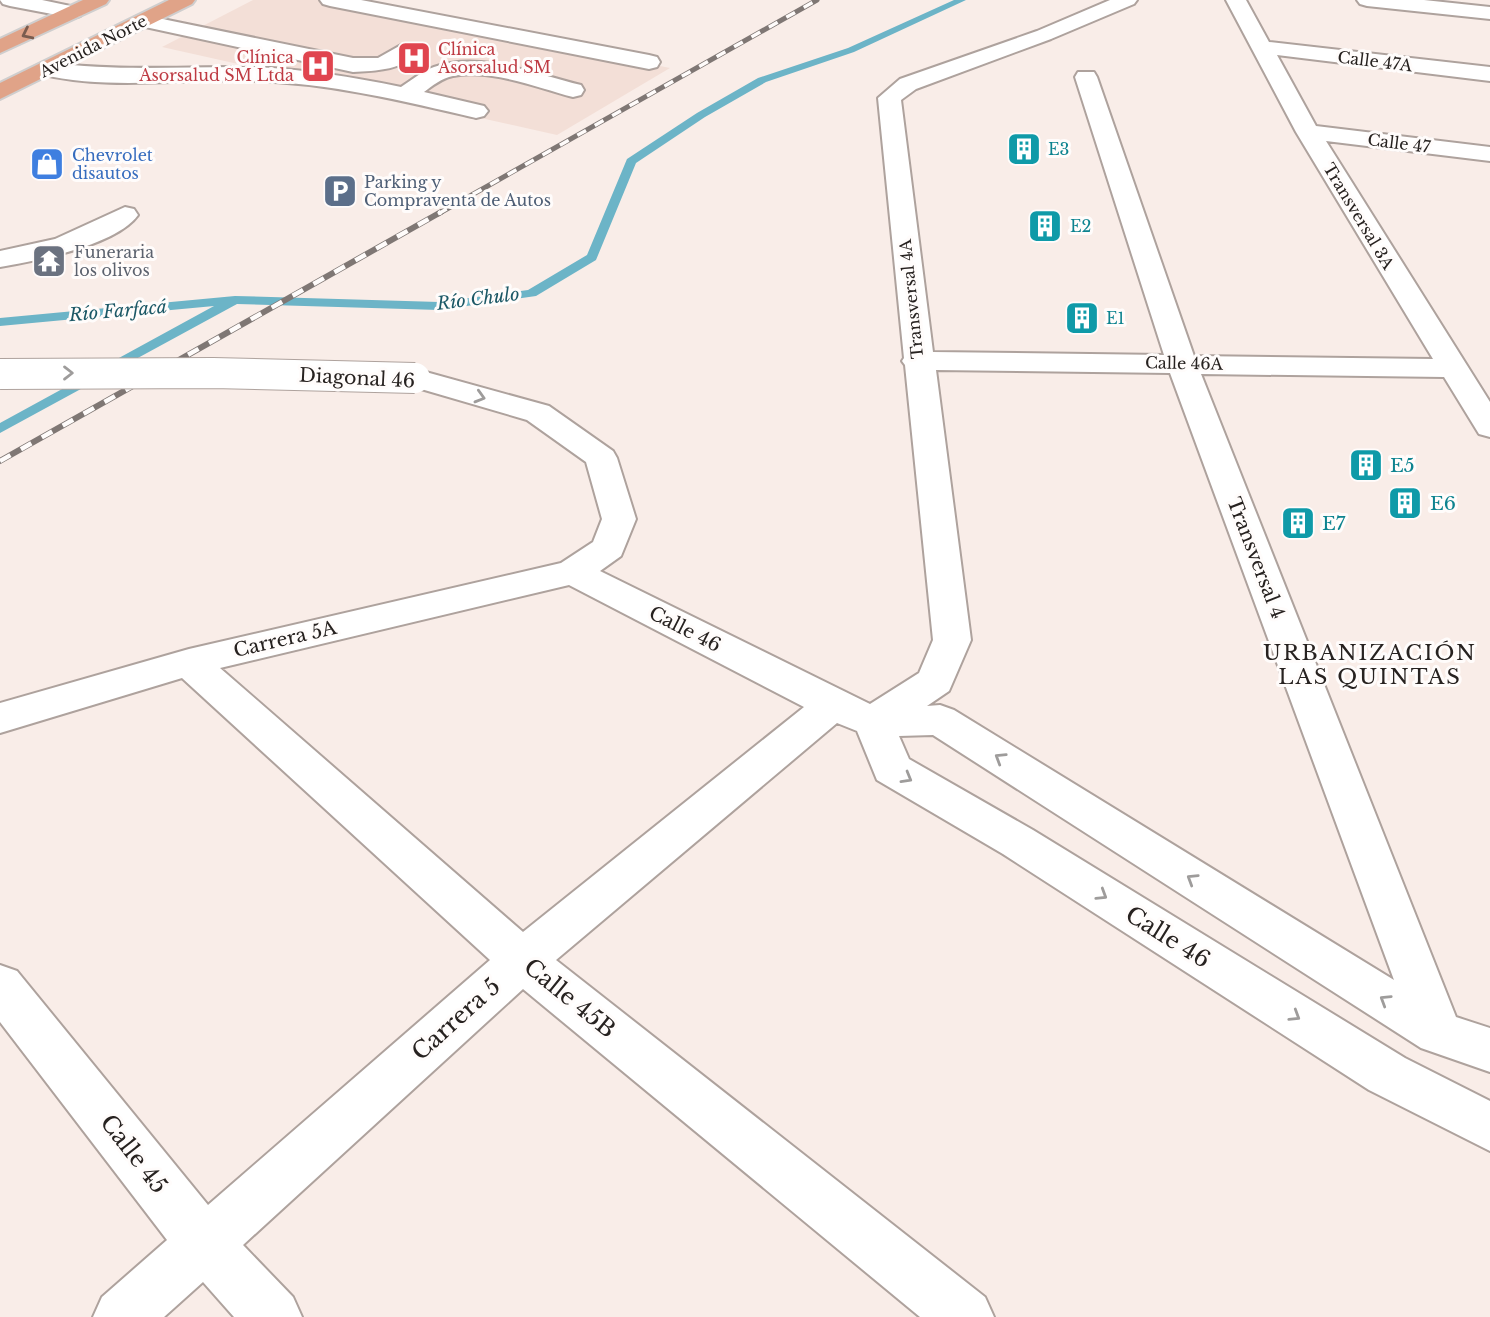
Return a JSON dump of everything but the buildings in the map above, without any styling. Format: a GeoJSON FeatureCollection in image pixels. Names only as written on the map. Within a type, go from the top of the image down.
{"type":"FeatureCollection","features":[{"type":"Feature","properties":{"kind":"main road","name":"Avenida Norte"},"geometry":{"type":"LineString","coordinates":[[0,47],[99,0]]}},
{"type":"Feature","properties":{"kind":"main road","name":"Avenida Norte"},"geometry":{"type":"LineString","coordinates":[[0,92],[185,0]]}},
{"type":"Feature","properties":{"kind":"street"},"geometry":{"type":"LineString","coordinates":[[10,0],[73,12]]}},
{"type":"Feature","properties":{"kind":"street"},"geometry":{"type":"LineString","coordinates":[[330,0],[649,62]]}},
{"type":"Feature","properties":{"kind":"street","name":"Transversal 4A"},"geometry":{"type":"LineString","coordinates":[[853,714],[934,681],[952,640],[917,361],[889,98],[908,84],[1045,35],[1127,0]]}},
{"type":"Feature","properties":{"kind":"street","name":"Transversal 3A"},"geometry":{"type":"LineString","coordinates":[[1236,0],[1308,132],[1451,368],[1490,427]]}},
{"type":"Feature","properties":{"kind":"street"},"geometry":{"type":"LineString","coordinates":[[1367,0],[1490,13]]}},
{"type":"Feature","properties":{"kind":"street"},"geometry":{"type":"LineString","coordinates":[[143,21],[353,65],[382,64],[409,50]]}},
{"type":"Feature","properties":{"kind":"street","name":"Calle 47A"},"geometry":{"type":"LineString","coordinates":[[1261,47],[1490,74]]}},
{"type":"Feature","properties":{"kind":"street"},"geometry":{"type":"LineString","coordinates":[[405,95],[442,71],[456,68],[474,68],[573,90]]}},
{"type":"Feature","properties":{"kind":"street"},"geometry":{"type":"LineString","coordinates":[[48,69],[87,76],[123,78],[250,74],[288,76],[363,85],[476,111]]}},
{"type":"Feature","properties":{"kind":"street","name":"Transversal 4"},"geometry":{"type":"LineString","coordinates":[[1086,78],[1181,362],[1438,1033]]}},
{"type":"Feature","properties":{"kind":"street","name":"Calle 47"},"geometry":{"type":"LineString","coordinates":[[1308,132],[1490,154]]}},
{"type":"Feature","properties":{"kind":"street"},"geometry":{"type":"LineString","coordinates":[[0,258],[57,249],[125,215]]}},
{"type":"Feature","properties":{"kind":"street","name":"Calle 46A"},"geometry":{"type":"LineString","coordinates":[[917,361],[1181,362],[1451,368]]}},
{"type":"Feature","properties":{"kind":"street","name":"Diagonal 46"},"geometry":{"type":"LineString","coordinates":[[0,374],[213,373],[415,378],[538,413],[601,458],[619,519],[608,548],[573,572]]}},
{"type":"Feature","properties":{"kind":"street","name":"Calle 46"},"geometry":{"type":"LineString","coordinates":[[573,572],[853,714],[940,720],[1438,1033],[1490,1050]]}},
{"type":"Feature","properties":{"kind":"street","name":"Carrera 5A"},"geometry":{"type":"LineString","coordinates":[[0,718],[189,662],[573,572]]}},
{"type":"Feature","properties":{"kind":"street","name":"Calle 45B"},"geometry":{"type":"LineString","coordinates":[[189,662],[522,960],[965,1317]]}},
{"type":"Feature","properties":{"kind":"street","name":"Calle 46"},"geometry":{"type":"LineString","coordinates":[[853,714],[892,769],[1017,842],[1387,1074],[1490,1126]]}},
{"type":"Feature","properties":{"kind":"street","name":"Carrera 5"},"geometry":{"type":"LineString","coordinates":[[122,1317],[522,960],[853,714]]}},
{"type":"Feature","properties":{"kind":"street","name":"Calle 45"},"geometry":{"type":"LineString","coordinates":[[0,986],[205,1244],[273,1317]]}},
{"type":"Feature","properties":{"kind":"shaded area","name":"Clínica Asorsalud SM"},"geometry":{"type":"Polygon","coordinates":[[[253,0],[334,0],[670,68],[557,135],[162,47],[253,0]]]}},
{"type":"Feature","properties":{"kind":"waterway","name":"Río Chulo"},"geometry":{"type":"LineString","coordinates":[[0,429],[235,300],[439,306],[531,293],[592,257],[631,161],[701,115],[762,80],[851,50],[961,0]]}},
{"type":"Feature","properties":{"kind":"waterway","name":"Río Farfacá"},"geometry":{"type":"LineString","coordinates":[[0,322],[227,301]]}},
{"type":"Feature","properties":{"kind":"railway"},"geometry":{"type":"LineString","coordinates":[[438,214],[817,0]]}},
{"type":"Feature","properties":{"kind":"railway"},"geometry":{"type":"LineString","coordinates":[[0,461],[441,212]]}},
{"type":"Feature","properties":{"kind":"place","name":"Clínica Asorsalud SM"},"geometry":{"type":"Point","coordinates":[414,58]}},
{"type":"Feature","properties":{"kind":"place","name":"Clínica Asorsalud SM Ltda"},"geometry":{"type":"Point","coordinates":[318,66]}},
{"type":"Feature","properties":{"kind":"place","name":"E3"},"geometry":{"type":"Point","coordinates":[1024,149]}},
{"type":"Feature","properties":{"kind":"place","name":"Chevrolet disautos"},"geometry":{"type":"Point","coordinates":[47,164]}},
{"type":"Feature","properties":{"kind":"place","name":"Parking y Compraventa de Autos"},"geometry":{"type":"Point","coordinates":[340,191]}},
{"type":"Feature","properties":{"kind":"place","name":"E2"},"geometry":{"type":"Point","coordinates":[1045,226]}},
{"type":"Feature","properties":{"kind":"place","name":"Funeraria los olivos"},"geometry":{"type":"Point","coordinates":[49,261]}},
{"type":"Feature","properties":{"kind":"place","name":"E1"},"geometry":{"type":"Point","coordinates":[1082,318]}},
{"type":"Feature","properties":{"kind":"place","name":"E5"},"geometry":{"type":"Point","coordinates":[1366,465]}},
{"type":"Feature","properties":{"kind":"place","name":"E6"},"geometry":{"type":"Point","coordinates":[1405,503]}},
{"type":"Feature","properties":{"kind":"place","name":"E7"},"geometry":{"type":"Point","coordinates":[1298,523]}},
{"type":"Feature","properties":{"kind":"district","name":"URBANIZACIÓN LAS QUINTAS"},"geometry":{"type":"Point","coordinates":[1370,665]}}]}
